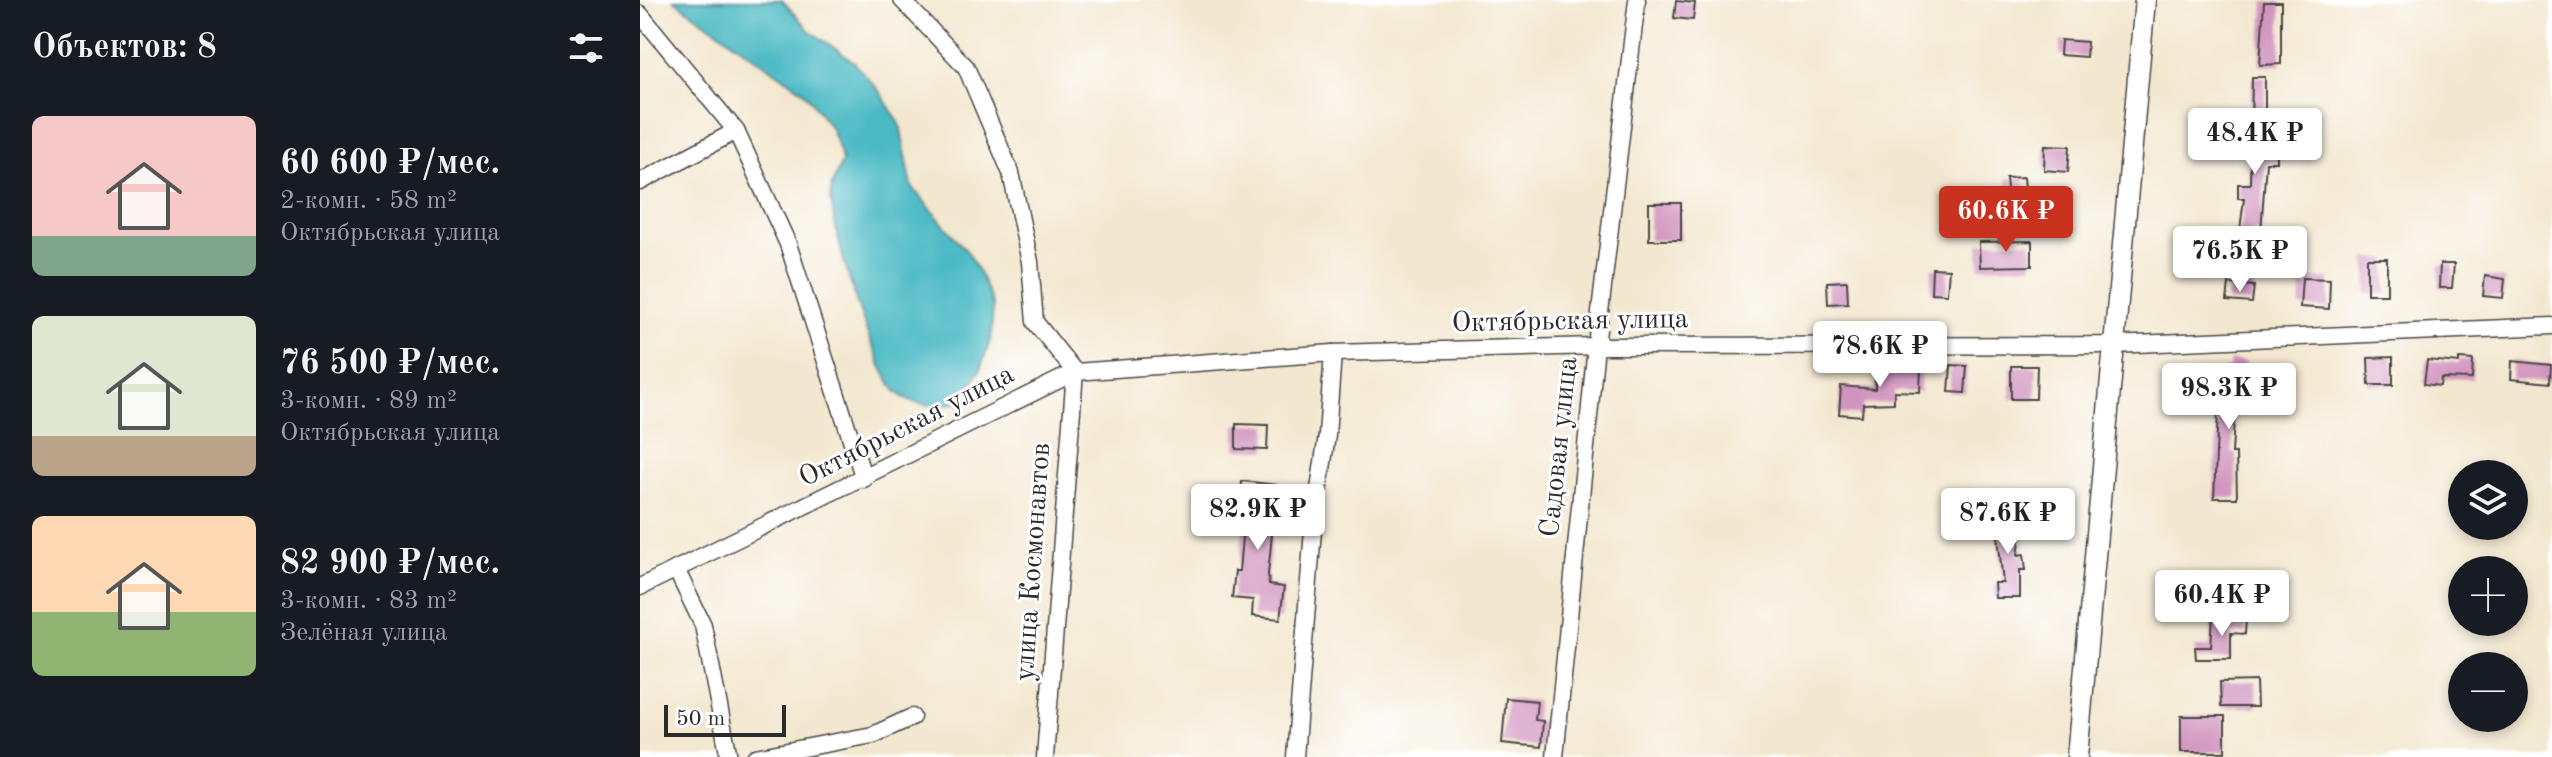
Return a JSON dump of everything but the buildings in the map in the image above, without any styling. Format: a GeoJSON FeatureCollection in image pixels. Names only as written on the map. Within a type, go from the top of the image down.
{"type":"FeatureCollection","features":[{"type":"Feature","properties":{"kind":"street"},"geometry":{"type":"LineString","coordinates":[[902,0],[966,67],[1011,173],[1030,262],[1035,322],[1075,372]]}},
{"type":"Feature","properties":{"kind":"street","name":"Садовая улица"},"geometry":{"type":"LineString","coordinates":[[1555,757],[1596,346],[1637,0]]}},
{"type":"Feature","properties":{"kind":"street"},"geometry":{"type":"LineString","coordinates":[[2077,757],[2145,0]]}},
{"type":"Feature","properties":{"kind":"street"},"geometry":{"type":"LineString","coordinates":[[640,14],[736,131],[788,244],[864,479]]}},
{"type":"Feature","properties":{"kind":"street"},"geometry":{"type":"LineString","coordinates":[[640,182],[736,131]]}},
{"type":"Feature","properties":{"kind":"street","name":"Октябрьская улица"},"geometry":{"type":"LineString","coordinates":[[640,587],[864,479],[1075,372],[1333,353],[1596,346],[2113,345],[2552,326]]}},
{"type":"Feature","properties":{"kind":"street"},"geometry":{"type":"LineString","coordinates":[[1295,757],[1313,530],[1327,435],[1333,353]]}},
{"type":"Feature","properties":{"kind":"street","name":"улица Космонавтов"},"geometry":{"type":"LineString","coordinates":[[1045,757],[1075,372]]}},
{"type":"Feature","properties":{"kind":"street"},"geometry":{"type":"LineString","coordinates":[[676,569],[703,625],[729,757]]}},
{"type":"Feature","properties":{"kind":"street"},"geometry":{"type":"LineString","coordinates":[[755,757],[873,735],[912,717]]}},
{"type":"Feature","properties":{"kind":"water"},"geometry":{"type":"Polygon","coordinates":[[[674,0],[782,0],[809,30],[854,62],[879,91],[900,124],[912,187],[969,254],[993,306],[991,338],[980,370],[959,402],[928,405],[906,399],[889,381],[878,359],[855,297],[837,233],[831,190],[842,161],[832,130],[805,92],[674,0]]]}}]}
